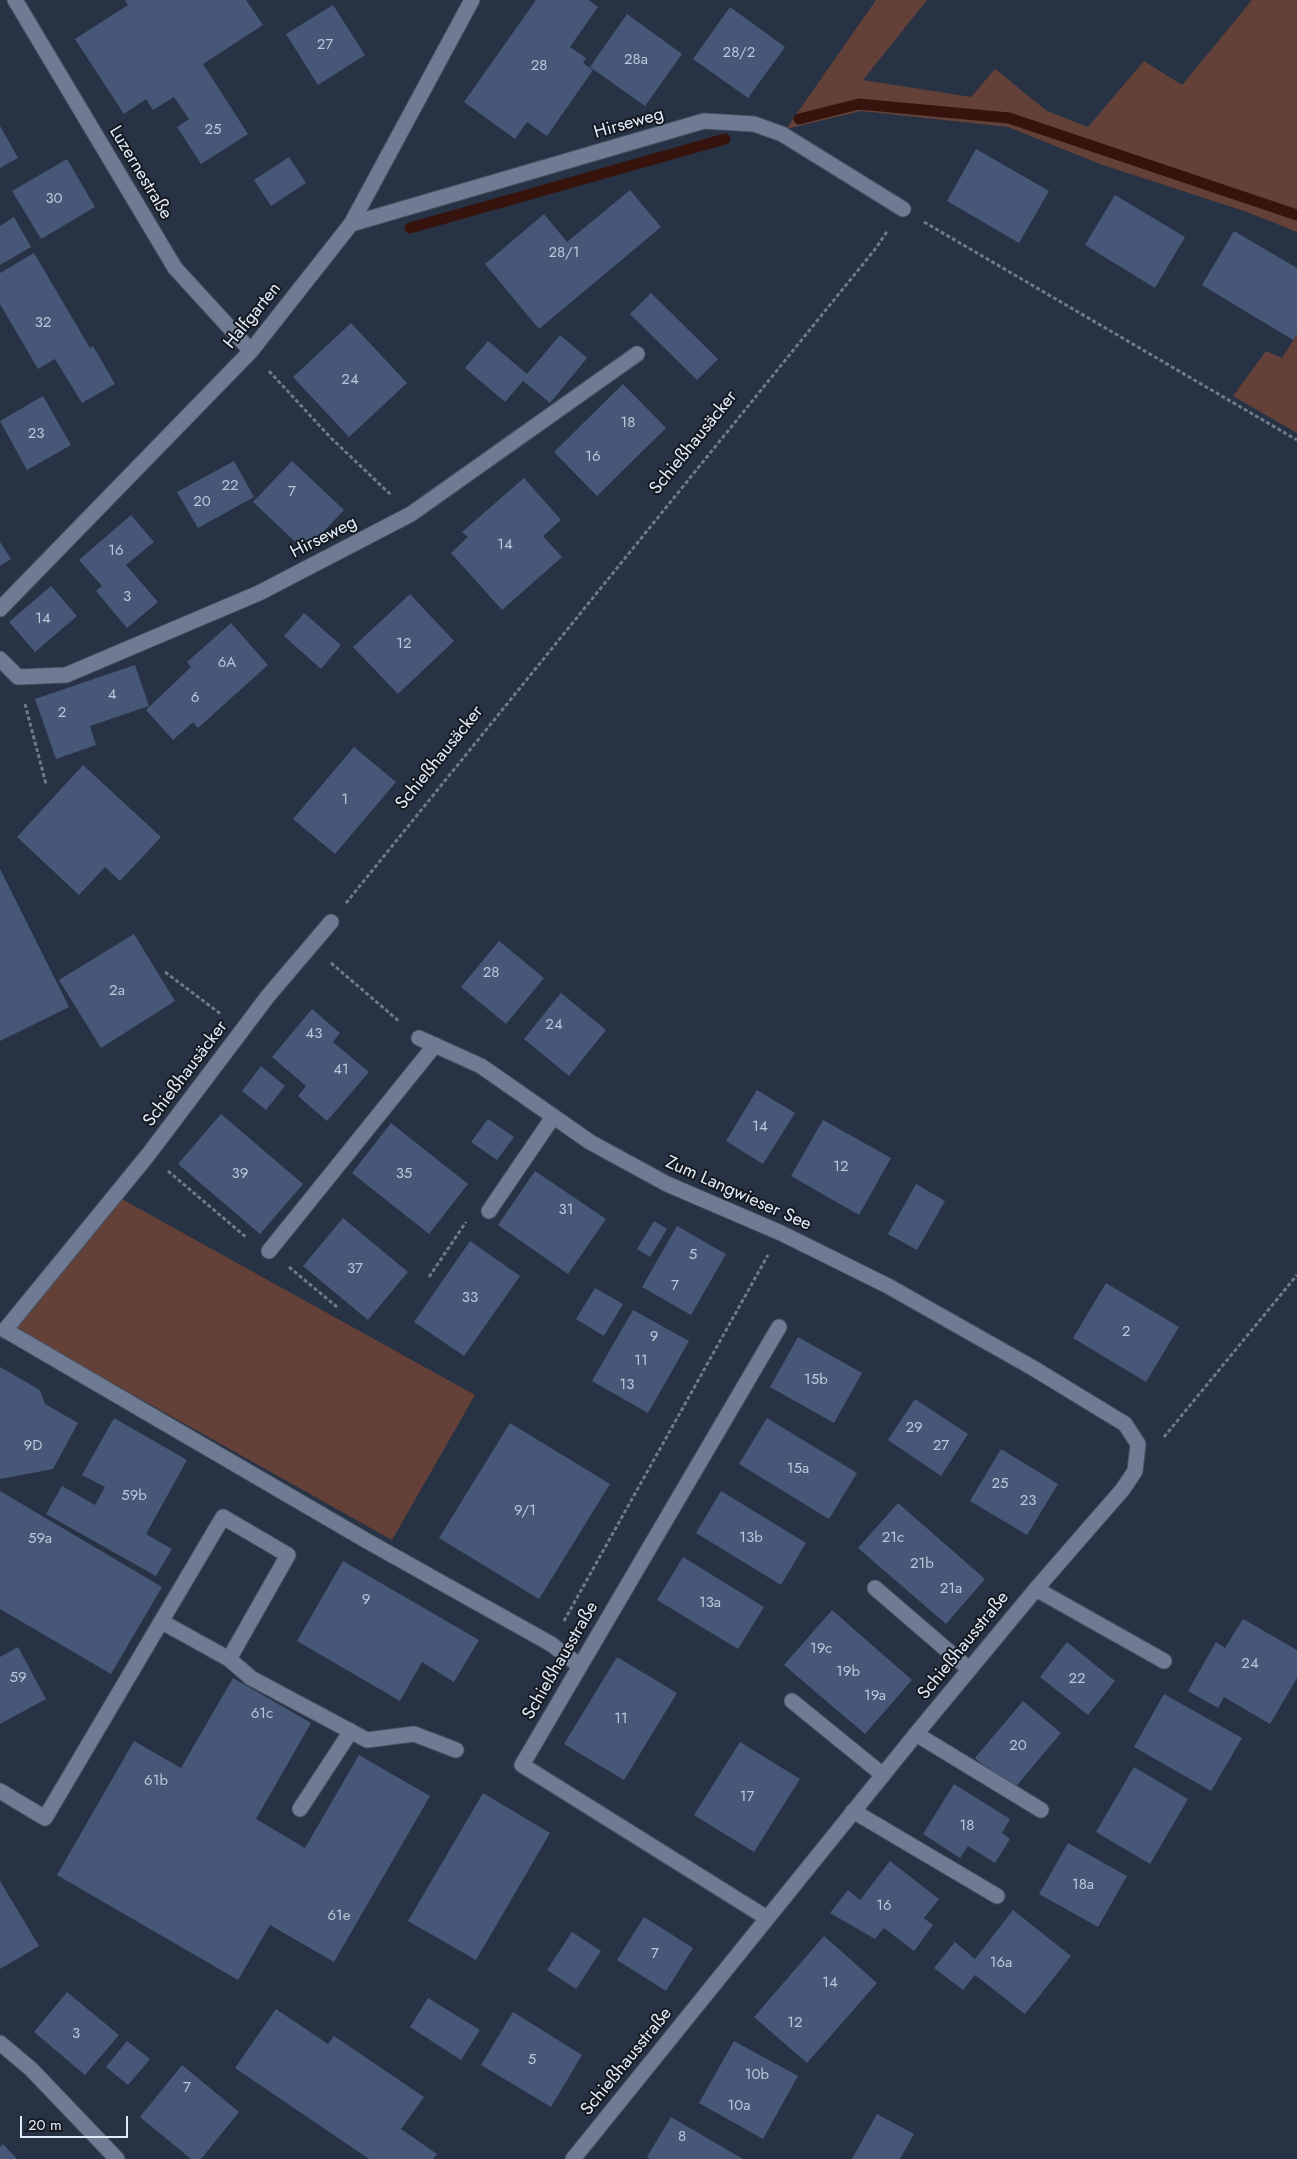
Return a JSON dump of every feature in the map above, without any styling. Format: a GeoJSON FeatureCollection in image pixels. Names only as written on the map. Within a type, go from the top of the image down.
{"type":"FeatureCollection","features":[{"type":"Feature","properties":{"kind":"street","name":"Luzernestraße"},"geometry":{"type":"LineString","coordinates":[[15,0],[174,268],[251,351]]}},
{"type":"Feature","properties":{"kind":"street","name":"Halfgarten"},"geometry":{"type":"LineString","coordinates":[[0,609],[251,351],[351,224],[472,0]]}},
{"type":"Feature","properties":{"kind":"street","name":"Hirseweg"},"geometry":{"type":"LineString","coordinates":[[351,224],[704,121],[754,124],[782,134],[902,209]]}},
{"type":"Feature","properties":{"kind":"street","name":"Hirseweg"},"geometry":{"type":"LineString","coordinates":[[18,677],[66,674],[260,593],[411,514],[637,354]]}},
{"type":"Feature","properties":{"kind":"street"},"geometry":{"type":"LineString","coordinates":[[0,659],[18,677]]}},
{"type":"Feature","properties":{"kind":"street","name":"Schießhausäcker"},"geometry":{"type":"LineString","coordinates":[[331,922],[268,996],[148,1155],[5,1330],[367,1541],[551,1644]]}},
{"type":"Feature","properties":{"kind":"street","name":"Zum Langwieser See"},"geometry":{"type":"LineString","coordinates":[[419,1038],[481,1066],[590,1142],[667,1184],[781,1233],[888,1286],[1033,1368],[1125,1424],[1138,1444],[1136,1471]]}},
{"type":"Feature","properties":{"kind":"street"},"geometry":{"type":"LineString","coordinates":[[269,1251],[435,1045]]}},
{"type":"Feature","properties":{"kind":"street"},"geometry":{"type":"LineString","coordinates":[[489,1211],[553,1116]]}},
{"type":"Feature","properties":{"kind":"street","name":"Schießhausstraße"},"geometry":{"type":"LineString","coordinates":[[767,1918],[522,1765],[779,1327]]}},
{"type":"Feature","properties":{"kind":"street","name":"Schießhausstraße"},"geometry":{"type":"LineString","coordinates":[[572,2159],[916,1734],[1036,1588],[1136,1471]]}},
{"type":"Feature","properties":{"kind":"street"},"geometry":{"type":"LineString","coordinates":[[0,1791],[45,1818],[223,1518],[288,1555],[229,1658]]}},
{"type":"Feature","properties":{"kind":"street"},"geometry":{"type":"LineString","coordinates":[[875,1588],[969,1670]]}},
{"type":"Feature","properties":{"kind":"street"},"geometry":{"type":"LineString","coordinates":[[1036,1588],[1164,1661]]}},
{"type":"Feature","properties":{"kind":"street"},"geometry":{"type":"LineString","coordinates":[[162,1622],[229,1658],[251,1678],[367,1740],[414,1734],[456,1750]]}},
{"type":"Feature","properties":{"kind":"street"},"geometry":{"type":"LineString","coordinates":[[551,1644],[580,1666]]}},
{"type":"Feature","properties":{"kind":"street"},"geometry":{"type":"LineString","coordinates":[[792,1701],[883,1775]]}},
{"type":"Feature","properties":{"kind":"street"},"geometry":{"type":"LineString","coordinates":[[300,1809],[350,1731]]}},
{"type":"Feature","properties":{"kind":"street"},"geometry":{"type":"LineString","coordinates":[[916,1734],[1041,1810]]}},
{"type":"Feature","properties":{"kind":"street"},"geometry":{"type":"LineString","coordinates":[[853,1811],[997,1896]]}},
{"type":"Feature","properties":{"kind":"street"},"geometry":{"type":"LineString","coordinates":[[0,2043],[31,2069],[117,2159]]}},
{"type":"Feature","properties":{"kind":"path"},"geometry":{"type":"LineString","coordinates":[[902,209],[1297,440]]}},
{"type":"Feature","properties":{"kind":"path","name":"Schießhausäcker"},"geometry":{"type":"LineString","coordinates":[[331,922],[876,248],[902,209]]}},
{"type":"Feature","properties":{"kind":"path"},"geometry":{"type":"LineString","coordinates":[[251,351],[331,438],[411,514]]}},
{"type":"Feature","properties":{"kind":"path"},"geometry":{"type":"LineString","coordinates":[[18,677],[46,784]]}},
{"type":"Feature","properties":{"kind":"path"},"geometry":{"type":"LineString","coordinates":[[311,946],[419,1038]]}},
{"type":"Feature","properties":{"kind":"path"},"geometry":{"type":"LineString","coordinates":[[165,972],[242,1031]]}},
{"type":"Feature","properties":{"kind":"path"},"geometry":{"type":"LineString","coordinates":[[148,1155],[255,1244],[269,1251],[337,1307]]}},
{"type":"Feature","properties":{"kind":"path"},"geometry":{"type":"LineString","coordinates":[[551,1644],[781,1233]]}},
{"type":"Feature","properties":{"kind":"path"},"geometry":{"type":"LineString","coordinates":[[1136,1471],[1297,1275]]}},
{"type":"Feature","properties":{"kind":"shaded area"},"geometry":{"type":"Polygon","coordinates":[[[876,0],[927,0],[863,80],[971,97],[995,69],[1047,111],[1088,127],[1144,61],[1182,85],[1252,0],[1297,0],[1297,232],[1247,212],[1100,164],[1008,127],[861,111],[786,129],[876,0]]]}},
{"type":"Feature","properties":{"kind":"shaded area"},"geometry":{"type":"Polygon","coordinates":[[[1297,334],[1297,433],[1233,396],[1266,351],[1282,358],[1297,334]]]}},
{"type":"Feature","properties":{"kind":"shaded area"},"geometry":{"type":"Polygon","coordinates":[[[120,1198],[475,1395],[392,1540],[14,1328],[120,1198]]]}},
{"type":"Feature","properties":{"kind":"building"},"geometry":{"type":"Polygon","coordinates":[[[125,0],[246,0],[263,25],[203,64],[248,134],[201,164],[177,127],[189,119],[174,97],[153,110],[146,99],[124,114],[75,39],[128,5],[125,0]]]}},
{"type":"Feature","properties":{"kind":"building"},"geometry":{"type":"Polygon","coordinates":[[[536,0],[589,0],[598,7],[570,47],[586,58],[583,63],[593,70],[547,136],[527,122],[515,139],[464,102],[536,0]]]}},
{"type":"Feature","properties":{"kind":"building"},"geometry":{"type":"Polygon","coordinates":[[[333,5],[365,55],[318,85],[286,34],[333,5]]]}},
{"type":"Feature","properties":{"kind":"building"},"geometry":{"type":"Polygon","coordinates":[[[730,7],[785,47],[748,98],[693,59],[730,7]]]}},
{"type":"Feature","properties":{"kind":"building"},"geometry":{"type":"Polygon","coordinates":[[[627,14],[682,54],[645,106],[590,67],[627,14]]]}},
{"type":"Feature","properties":{"kind":"building"},"geometry":{"type":"Polygon","coordinates":[[[0,126],[18,158],[0,168],[0,126]]]}},
{"type":"Feature","properties":{"kind":"building"},"geometry":{"type":"Polygon","coordinates":[[[976,149],[1049,191],[1019,243],[947,201],[976,149]]]}},
{"type":"Feature","properties":{"kind":"building"},"geometry":{"type":"Polygon","coordinates":[[[289,157],[306,183],[271,206],[254,180],[289,157]]]}},
{"type":"Feature","properties":{"kind":"building"},"geometry":{"type":"Polygon","coordinates":[[[67,159],[95,207],[41,239],[12,191],[67,159]]]}},
{"type":"Feature","properties":{"kind":"building"},"geometry":{"type":"Polygon","coordinates":[[[630,190],[661,227],[539,329],[485,264],[544,214],[567,242],[630,190]]]}},
{"type":"Feature","properties":{"kind":"building"},"geometry":{"type":"Polygon","coordinates":[[[1115,195],[1185,237],[1155,288],[1085,245],[1115,195]]]}},
{"type":"Feature","properties":{"kind":"building"},"geometry":{"type":"Polygon","coordinates":[[[14,217],[31,247],[0,265],[0,226],[14,217]]]}},
{"type":"Feature","properties":{"kind":"building"},"geometry":{"type":"Polygon","coordinates":[[[1234,231],[1297,268],[1297,334],[1293,340],[1202,285],[1234,231]]]}},
{"type":"Feature","properties":{"kind":"building"},"geometry":{"type":"Polygon","coordinates":[[[34,253],[90,348],[93,346],[115,384],[82,403],[55,359],[38,369],[0,304],[0,273],[34,253]]]}},
{"type":"Feature","properties":{"kind":"building"},"geometry":{"type":"Polygon","coordinates":[[[651,293],[718,359],[697,380],[630,314],[651,293]]]}},
{"type":"Feature","properties":{"kind":"building"},"geometry":{"type":"Polygon","coordinates":[[[351,323],[407,383],[349,437],[293,377],[351,323]]]}},
{"type":"Feature","properties":{"kind":"building"},"geometry":{"type":"Polygon","coordinates":[[[560,335],[587,358],[550,403],[523,381],[505,402],[465,368],[488,341],[527,374],[560,335]]]}},
{"type":"Feature","properties":{"kind":"building"},"geometry":{"type":"Polygon","coordinates":[[[623,384],[666,428],[597,496],[554,452],[623,384]]]}},
{"type":"Feature","properties":{"kind":"building"},"geometry":{"type":"Polygon","coordinates":[[[43,396],[71,445],[27,470],[0,421],[43,396]]]}},
{"type":"Feature","properties":{"kind":"building"},"geometry":{"type":"Polygon","coordinates":[[[234,461],[254,497],[198,528],[177,492],[234,461]]]}},
{"type":"Feature","properties":{"kind":"building"},"geometry":{"type":"Polygon","coordinates":[[[292,461],[344,510],[305,551],[253,502],[292,461]]]}},
{"type":"Feature","properties":{"kind":"building"},"geometry":{"type":"Polygon","coordinates":[[[524,478],[561,520],[543,536],[562,557],[502,610],[451,553],[468,537],[462,532],[524,478]]]}},
{"type":"Feature","properties":{"kind":"building"},"geometry":{"type":"Polygon","coordinates":[[[131,515],[154,542],[126,565],[158,602],[127,628],[96,591],[102,586],[79,560],[131,515]]]}},
{"type":"Feature","properties":{"kind":"building"},"geometry":{"type":"Polygon","coordinates":[[[0,542],[11,559],[0,566],[0,542]]]}},
{"type":"Feature","properties":{"kind":"building"},"geometry":{"type":"Polygon","coordinates":[[[51,586],[77,616],[35,652],[9,622],[51,586]]]}},
{"type":"Feature","properties":{"kind":"building"},"geometry":{"type":"Polygon","coordinates":[[[410,594],[454,641],[398,694],[353,647],[410,594]]]}},
{"type":"Feature","properties":{"kind":"building"},"geometry":{"type":"Polygon","coordinates":[[[304,613],[341,645],[321,669],[284,636],[304,613]]]}},
{"type":"Feature","properties":{"kind":"building"},"geometry":{"type":"Polygon","coordinates":[[[231,623],[268,665],[198,728],[193,722],[173,740],[146,710],[191,667],[187,662],[231,623]]]}},
{"type":"Feature","properties":{"kind":"building"},"geometry":{"type":"Polygon","coordinates":[[[135,665],[149,706],[90,726],[96,745],[56,759],[35,699],[135,665]]]}},
{"type":"Feature","properties":{"kind":"building"},"geometry":{"type":"Polygon","coordinates":[[[354,747],[396,782],[335,854],[293,819],[354,747]]]}},
{"type":"Feature","properties":{"kind":"building"},"geometry":{"type":"Polygon","coordinates":[[[83,765],[161,837],[120,881],[105,867],[79,895],[17,837],[83,765]]]}},
{"type":"Feature","properties":{"kind":"building"},"geometry":{"type":"Polygon","coordinates":[[[0,869],[69,1007],[0,1041],[0,869]]]}},
{"type":"Feature","properties":{"kind":"building"},"geometry":{"type":"Polygon","coordinates":[[[134,934],[175,1001],[101,1048],[59,980],[134,934]]]}},
{"type":"Feature","properties":{"kind":"building"},"geometry":{"type":"Polygon","coordinates":[[[499,941],[544,978],[506,1024],[461,987],[499,941]]]}},
{"type":"Feature","properties":{"kind":"building"},"geometry":{"type":"Polygon","coordinates":[[[561,993],[606,1030],[569,1076],[524,1039],[561,993]]]}},
{"type":"Feature","properties":{"kind":"building"},"geometry":{"type":"Polygon","coordinates":[[[312,1009],[340,1033],[333,1042],[369,1072],[327,1121],[298,1096],[306,1086],[272,1057],[312,1009]]]}},
{"type":"Feature","properties":{"kind":"building"},"geometry":{"type":"Polygon","coordinates":[[[261,1066],[285,1086],[266,1110],[242,1091],[261,1066]]]}},
{"type":"Feature","properties":{"kind":"building"},"geometry":{"type":"Polygon","coordinates":[[[757,1090],[795,1113],[763,1164],[726,1141],[757,1090]]]}},
{"type":"Feature","properties":{"kind":"building"},"geometry":{"type":"Polygon","coordinates":[[[221,1114],[303,1184],[260,1234],[178,1164],[221,1114]]]}},
{"type":"Feature","properties":{"kind":"building"},"geometry":{"type":"Polygon","coordinates":[[[488,1119],[514,1137],[497,1160],[471,1142],[488,1119]]]}},
{"type":"Feature","properties":{"kind":"building"},"geometry":{"type":"Polygon","coordinates":[[[823,1120],[891,1158],[859,1215],[791,1176],[823,1120]]]}},
{"type":"Feature","properties":{"kind":"building"},"geometry":{"type":"Polygon","coordinates":[[[391,1123],[468,1184],[429,1234],[352,1173],[391,1123]]]}},
{"type":"Feature","properties":{"kind":"building"},"geometry":{"type":"Polygon","coordinates":[[[535,1171],[606,1219],[568,1274],[498,1225],[535,1171]]]}},
{"type":"Feature","properties":{"kind":"building"},"geometry":{"type":"Polygon","coordinates":[[[916,1184],[945,1201],[917,1250],[888,1234],[916,1184]]]}},
{"type":"Feature","properties":{"kind":"building"},"geometry":{"type":"Polygon","coordinates":[[[343,1218],[408,1272],[368,1320],[303,1266],[343,1218]]]}},
{"type":"Feature","properties":{"kind":"building"},"geometry":{"type":"Polygon","coordinates":[[[654,1221],[667,1229],[650,1257],[637,1249],[654,1221]]]}},
{"type":"Feature","properties":{"kind":"building"},"geometry":{"type":"Polygon","coordinates":[[[677,1226],[726,1254],[691,1315],[642,1287],[677,1226]]]}},
{"type":"Feature","properties":{"kind":"building"},"geometry":{"type":"Polygon","coordinates":[[[470,1241],[520,1276],[464,1356],[414,1322],[470,1241]]]}},
{"type":"Feature","properties":{"kind":"building"},"geometry":{"type":"Polygon","coordinates":[[[1106,1283],[1179,1327],[1146,1382],[1073,1338],[1106,1283]]]}},
{"type":"Feature","properties":{"kind":"building"},"geometry":{"type":"Polygon","coordinates":[[[595,1288],[623,1304],[604,1336],[576,1319],[595,1288]]]}},
{"type":"Feature","properties":{"kind":"building"},"geometry":{"type":"Polygon","coordinates":[[[633,1310],[689,1341],[648,1413],[592,1381],[633,1310]]]}},
{"type":"Feature","properties":{"kind":"building"},"geometry":{"type":"Polygon","coordinates":[[[798,1337],[862,1373],[834,1423],[770,1387],[798,1337]]]}},
{"type":"Feature","properties":{"kind":"building"},"geometry":{"type":"Polygon","coordinates":[[[0,1367],[40,1390],[45,1404],[78,1423],[53,1469],[0,1479],[0,1367]]]}},
{"type":"Feature","properties":{"kind":"building"},"geometry":{"type":"Polygon","coordinates":[[[915,1399],[968,1434],[941,1476],[888,1440],[915,1399]]]}},
{"type":"Feature","properties":{"kind":"building"},"geometry":{"type":"Polygon","coordinates":[[[114,1418],[187,1460],[146,1534],[172,1549],[156,1576],[46,1514],[62,1486],[95,1505],[105,1487],[82,1475],[114,1418]]]}},
{"type":"Feature","properties":{"kind":"building"},"geometry":{"type":"Polygon","coordinates":[[[767,1418],[857,1473],[829,1519],[739,1464],[767,1418]]]}},
{"type":"Feature","properties":{"kind":"building"},"geometry":{"type":"Polygon","coordinates":[[[510,1423],[610,1484],[539,1599],[439,1538],[510,1423]]]}},
{"type":"Feature","properties":{"kind":"building"},"geometry":{"type":"Polygon","coordinates":[[[1001,1449],[1058,1484],[1027,1535],[970,1501],[1001,1449]]]}},
{"type":"Feature","properties":{"kind":"building"},"geometry":{"type":"Polygon","coordinates":[[[0,1491],[162,1587],[111,1674],[0,1609],[0,1491]]]}},
{"type":"Feature","properties":{"kind":"building"},"geometry":{"type":"Polygon","coordinates":[[[721,1491],[806,1543],[781,1585],[696,1533],[721,1491]]]}},
{"type":"Feature","properties":{"kind":"building"},"geometry":{"type":"Polygon","coordinates":[[[898,1503],[985,1579],[946,1624],[858,1548],[898,1503]]]}},
{"type":"Feature","properties":{"kind":"building"},"geometry":{"type":"Polygon","coordinates":[[[683,1557],[764,1607],[738,1649],[657,1600],[683,1557]]]}},
{"type":"Feature","properties":{"kind":"building"},"geometry":{"type":"Polygon","coordinates":[[[343,1561],[479,1640],[454,1682],[422,1662],[400,1701],[297,1641],[343,1561]]]}},
{"type":"Feature","properties":{"kind":"building"},"geometry":{"type":"Polygon","coordinates":[[[832,1610],[912,1680],[865,1734],[784,1665],[832,1610]]]}},
{"type":"Feature","properties":{"kind":"building"},"geometry":{"type":"Polygon","coordinates":[[[1243,1619],[1297,1650],[1297,1678],[1270,1724],[1224,1697],[1218,1708],[1188,1691],[1216,1642],[1225,1648],[1243,1619]]]}},
{"type":"Feature","properties":{"kind":"building"},"geometry":{"type":"Polygon","coordinates":[[[1067,1642],[1115,1681],[1088,1715],[1040,1677],[1067,1642]]]}},
{"type":"Feature","properties":{"kind":"building"},"geometry":{"type":"Polygon","coordinates":[[[18,1647],[46,1699],[0,1724],[0,1657],[18,1647]]]}},
{"type":"Feature","properties":{"kind":"building"},"geometry":{"type":"Polygon","coordinates":[[[617,1657],[677,1693],[624,1780],[564,1744],[617,1657]]]}},
{"type":"Feature","properties":{"kind":"building"},"geometry":{"type":"Polygon","coordinates":[[[233,1678],[311,1723],[256,1819],[305,1848],[359,1755],[430,1796],[334,1962],[270,1925],[238,1980],[57,1875],[134,1741],[181,1768],[233,1678]]]}},
{"type":"Feature","properties":{"kind":"building"},"geometry":{"type":"Polygon","coordinates":[[[1164,1694],[1242,1738],[1211,1791],[1134,1747],[1164,1694]]]}},
{"type":"Feature","properties":{"kind":"building"},"geometry":{"type":"Polygon","coordinates":[[[1023,1701],[1061,1733],[1013,1790],[975,1758],[1023,1701]]]}},
{"type":"Feature","properties":{"kind":"building"},"geometry":{"type":"Polygon","coordinates":[[[740,1742],[800,1779],[754,1852],[694,1815],[740,1742]]]}},
{"type":"Feature","properties":{"kind":"building"},"geometry":{"type":"Polygon","coordinates":[[[1134,1767],[1188,1799],[1150,1864],[1096,1832],[1134,1767]]]}},
{"type":"Feature","properties":{"kind":"building"},"geometry":{"type":"Polygon","coordinates":[[[954,1784],[1010,1819],[1002,1833],[1010,1839],[995,1863],[968,1846],[960,1858],[923,1834],[954,1784]]]}},
{"type":"Feature","properties":{"kind":"building"},"geometry":{"type":"Polygon","coordinates":[[[483,1793],[550,1833],[476,1960],[408,1921],[483,1793]]]}},
{"type":"Feature","properties":{"kind":"building"},"geometry":{"type":"Polygon","coordinates":[[[1068,1843],[1127,1876],[1098,1927],[1039,1894],[1068,1843]]]}},
{"type":"Feature","properties":{"kind":"building"},"geometry":{"type":"Polygon","coordinates":[[[890,1861],[939,1899],[924,1918],[933,1925],[914,1951],[884,1928],[875,1939],[830,1913],[848,1890],[860,1900],[890,1861]]]}},
{"type":"Feature","properties":{"kind":"building"},"geometry":{"type":"Polygon","coordinates":[[[0,1881],[39,1946],[0,1969],[0,1881]]]}},
{"type":"Feature","properties":{"kind":"building"},"geometry":{"type":"Polygon","coordinates":[[[1013,1910],[1071,1956],[1025,2014],[975,1975],[963,1990],[934,1968],[955,1942],[975,1959],[1013,1910]]]}},
{"type":"Feature","properties":{"kind":"building"},"geometry":{"type":"Polygon","coordinates":[[[644,1917],[693,1948],[666,1991],[617,1960],[644,1917]]]}},
{"type":"Feature","properties":{"kind":"building"},"geometry":{"type":"Polygon","coordinates":[[[572,1932],[601,1951],[576,1989],[547,1970],[572,1932]]]}},
{"type":"Feature","properties":{"kind":"building"},"geometry":{"type":"Polygon","coordinates":[[[824,1936],[877,1983],[807,2063],[754,2017],[824,1936]]]}},
{"type":"Feature","properties":{"kind":"building"},"geometry":{"type":"Polygon","coordinates":[[[67,1992],[119,2035],[85,2075],[34,2032],[67,1992]]]}},
{"type":"Feature","properties":{"kind":"building"},"geometry":{"type":"Polygon","coordinates":[[[428,1998],[480,2030],[461,2060],[410,2027],[428,1998]]]}},
{"type":"Feature","properties":{"kind":"building"},"geometry":{"type":"Polygon","coordinates":[[[276,2009],[328,2044],[334,2036],[424,2097],[401,2129],[437,2154],[433,2159],[369,2159],[235,2068],[276,2009]]]}},
{"type":"Feature","properties":{"kind":"building"},"geometry":{"type":"Polygon","coordinates":[[[513,2012],[582,2055],[551,2107],[481,2065],[513,2012]]]}},
{"type":"Feature","properties":{"kind":"building"},"geometry":{"type":"Polygon","coordinates":[[[127,2041],[150,2059],[128,2085],[106,2067],[127,2041]]]}},
{"type":"Feature","properties":{"kind":"building"},"geometry":{"type":"Polygon","coordinates":[[[734,2041],[798,2076],[763,2139],[699,2103],[734,2041]]]}},
{"type":"Feature","properties":{"kind":"building"},"geometry":{"type":"Polygon","coordinates":[[[182,2065],[239,2112],[201,2159],[191,2159],[140,2117],[182,2065]]]}},
{"type":"Feature","properties":{"kind":"building"},"geometry":{"type":"Polygon","coordinates":[[[877,2114],[914,2134],[900,2159],[852,2159],[877,2114]]]}},
{"type":"Feature","properties":{"kind":"building"},"geometry":{"type":"Polygon","coordinates":[[[671,2117],[743,2159],[650,2159],[647,2157],[671,2117]]]}},
{"type":"Feature","properties":{"kind":"building"},"geometry":{"type":"Polygon","coordinates":[[[3,2144],[17,2159],[0,2159],[0,2147],[3,2144]]]}},
{"type":"Feature","properties":{"kind":"waterway"},"geometry":{"type":"LineString","coordinates":[[799,119],[859,104],[1009,118],[1297,215]]}},
{"type":"Feature","properties":{"kind":"waterway"},"geometry":{"type":"LineString","coordinates":[[410,228],[725,139]]}}]}
